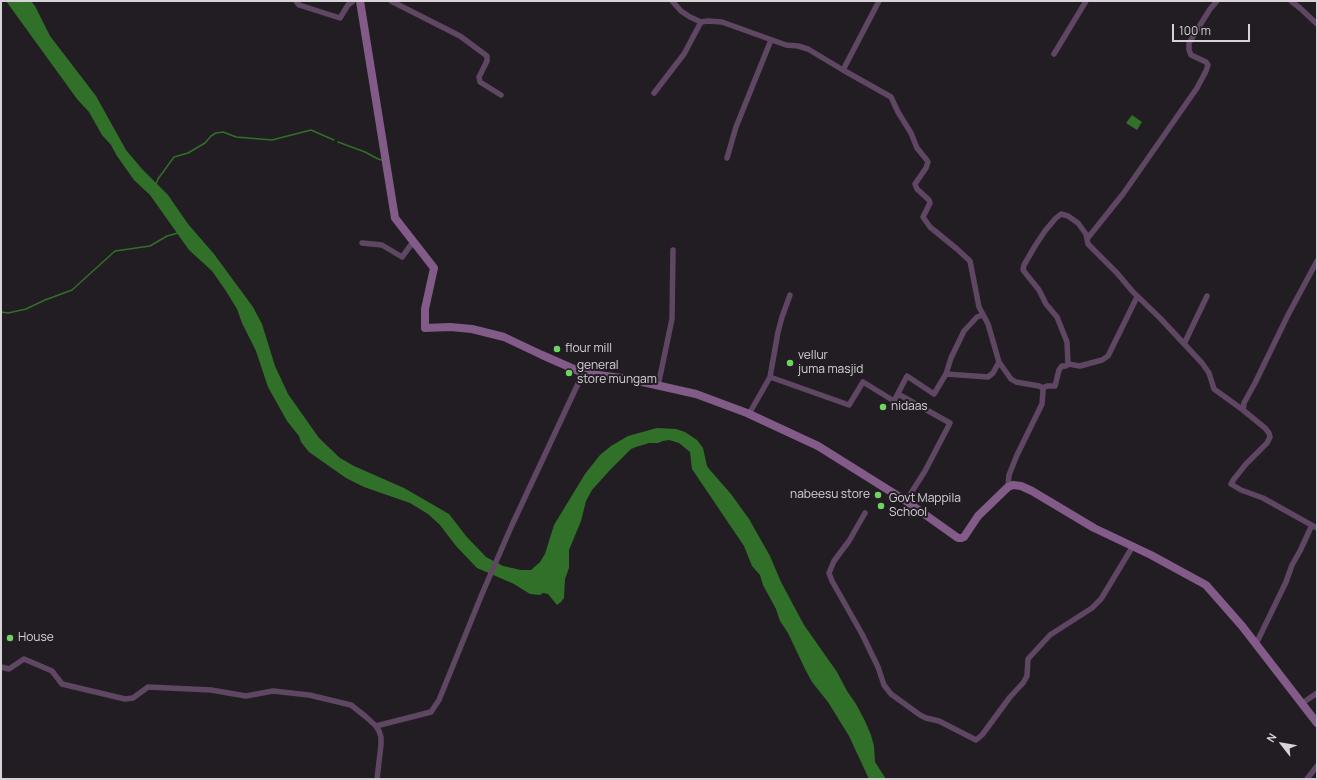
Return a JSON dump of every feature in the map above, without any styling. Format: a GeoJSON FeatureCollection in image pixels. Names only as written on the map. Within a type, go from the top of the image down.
{"type":"FeatureCollection","features":[{"type":"Feature","properties":{"kind":"main road"},"geometry":{"type":"LineString","coordinates":[[360,1],[396,218],[434,268],[425,309],[424,328],[450,327],[504,337],[583,373],[629,379],[696,394],[749,414],[818,446],[906,501],[958,538],[962,538],[968,532],[978,516],[1008,487],[1013,485],[1021,486],[1094,528],[1151,555],[1206,585],[1242,626],[1272,666],[1290,686],[1301,704],[1317,723]]}},
{"type":"Feature","properties":{"kind":"street"},"geometry":{"type":"LineString","coordinates":[[296,1],[299,5],[340,18],[348,5],[353,1]]}},
{"type":"Feature","properties":{"kind":"street"},"geometry":{"type":"LineString","coordinates":[[391,1],[460,36],[487,56],[487,61],[479,77],[480,82],[501,95]]}},
{"type":"Feature","properties":{"kind":"street"},"geometry":{"type":"LineString","coordinates":[[672,1],[690,17],[701,22],[722,22],[786,45],[808,49],[892,97],[898,112],[911,133],[917,148],[928,162],[915,184],[917,189],[929,200],[930,203],[923,217],[930,227],[970,261],[979,307],[988,324],[999,362],[1011,379],[1016,382],[1043,388],[1047,386],[1055,386],[1059,370],[1062,366],[1066,366],[1068,364],[1080,366],[1095,362],[1108,356],[1137,297]]}},
{"type":"Feature","properties":{"kind":"street"},"geometry":{"type":"LineString","coordinates":[[843,70],[879,1]]}},
{"type":"Feature","properties":{"kind":"street"},"geometry":{"type":"LineString","coordinates":[[1054,54],[1086,1]]}},
{"type":"Feature","properties":{"kind":"street"},"geometry":{"type":"LineString","coordinates":[[1087,239],[1124,194],[1197,88],[1208,65],[1206,62],[1191,55],[1189,43],[1210,9],[1217,1]]}},
{"type":"Feature","properties":{"kind":"street"},"geometry":{"type":"LineString","coordinates":[[1291,1],[1317,24]]}},
{"type":"Feature","properties":{"kind":"street"},"geometry":{"type":"LineString","coordinates":[[654,94],[684,54],[701,22]]}},
{"type":"Feature","properties":{"kind":"street"},"geometry":{"type":"LineString","coordinates":[[727,158],[736,127],[771,40]]}},
{"type":"Feature","properties":{"kind":"street"},"geometry":{"type":"LineString","coordinates":[[1068,364],[1066,342],[1057,317],[1046,304],[1039,290],[1023,270],[1045,231],[1061,214],[1068,216],[1078,223],[1086,234],[1088,244],[1118,272],[1137,297],[1160,318],[1202,363],[1214,388],[1265,428],[1269,433],[1270,437],[1266,443],[1246,464],[1231,484],[1241,490],[1263,498],[1314,527],[1292,565],[1286,582],[1256,644]]}},
{"type":"Feature","properties":{"kind":"street"},"geometry":{"type":"LineString","coordinates":[[362,243],[382,245],[402,257],[413,242]]}},
{"type":"Feature","properties":{"kind":"street"},"geometry":{"type":"LineString","coordinates":[[658,386],[672,319],[673,250]]}},
{"type":"Feature","properties":{"kind":"street"},"geometry":{"type":"LineString","coordinates":[[1242,410],[1244,403],[1288,315],[1317,261]]}},
{"type":"Feature","properties":{"kind":"street"},"geometry":{"type":"LineString","coordinates":[[749,414],[770,377],[778,332],[790,296]]}},
{"type":"Feature","properties":{"kind":"street"},"geometry":{"type":"LineString","coordinates":[[1184,344],[1207,296]]}},
{"type":"Feature","properties":{"kind":"street"},"geometry":{"type":"LineString","coordinates":[[770,377],[849,405],[863,382],[894,401],[908,376],[934,394],[946,374],[951,358],[964,331],[977,317],[984,315]]}},
{"type":"Feature","properties":{"kind":"street"},"geometry":{"type":"LineString","coordinates":[[946,374],[988,377],[993,373],[999,362]]}},
{"type":"Feature","properties":{"kind":"street"},"geometry":{"type":"LineString","coordinates":[[376,726],[427,714],[432,712],[434,709],[446,684],[482,594],[512,525],[583,373]]}},
{"type":"Feature","properties":{"kind":"street"},"geometry":{"type":"LineString","coordinates":[[1008,487],[1009,475],[1017,455],[1042,404],[1043,388]]}},
{"type":"Feature","properties":{"kind":"street"},"geometry":{"type":"LineString","coordinates":[[898,394],[950,423],[925,471],[906,501]]}},
{"type":"Feature","properties":{"kind":"street"},"geometry":{"type":"LineString","coordinates":[[865,514],[849,541],[834,561],[829,573],[832,582],[862,634],[878,667],[884,685],[891,694],[920,715],[938,721],[976,740],[982,735],[1010,697],[1023,684],[1027,676],[1028,659],[1050,635],[1092,608],[1101,599],[1133,546]]}},
{"type":"Feature","properties":{"kind":"street"},"geometry":{"type":"LineString","coordinates":[[1,667],[9,669],[24,659],[52,671],[62,684],[125,699],[133,698],[148,686],[211,690],[246,696],[273,691],[309,695],[351,705],[376,726],[381,737],[377,779]]}},
{"type":"Feature","properties":{"kind":"street"},"geometry":{"type":"LineString","coordinates":[[1301,704],[1317,693]]}},
{"type":"Feature","properties":{"kind":"street"},"geometry":{"type":"LineString","coordinates":[[1307,779],[1317,766]]}},
{"type":"Feature","properties":{"kind":"shaded area"},"geometry":{"type":"Polygon","coordinates":[[[6,1],[31,1],[50,36],[96,96],[126,150],[142,169],[168,195],[188,224],[214,254],[253,307],[262,324],[275,366],[288,394],[319,438],[340,458],[354,466],[404,488],[449,514],[466,536],[486,557],[503,566],[521,570],[531,570],[540,562],[545,554],[554,525],[585,474],[600,455],[611,446],[628,436],[657,428],[676,429],[685,432],[697,440],[703,448],[707,466],[731,494],[749,519],[770,556],[781,582],[804,625],[837,672],[856,704],[871,735],[874,746],[875,762],[886,779],[869,779],[849,736],[828,702],[812,682],[805,669],[788,633],[780,621],[776,609],[763,585],[760,575],[752,566],[744,546],[692,469],[690,452],[679,443],[669,440],[658,443],[649,443],[631,449],[592,490],[586,501],[581,521],[569,550],[569,568],[565,579],[564,598],[557,605],[548,594],[530,594],[514,584],[477,568],[456,546],[440,525],[428,514],[410,503],[364,487],[346,478],[309,452],[287,421],[268,387],[256,351],[242,323],[237,309],[226,291],[212,271],[189,250],[150,195],[134,180],[111,145],[102,135],[89,112],[77,99],[6,1]]]}},
{"type":"Feature","properties":{"kind":"shaded area"},"geometry":{"type":"Polygon","coordinates":[[[1132,115],[1142,122],[1137,130],[1126,123],[1132,115]]]}},
{"type":"Feature","properties":{"kind":"waterway"},"geometry":{"type":"LineString","coordinates":[[156,184],[174,157],[188,153],[205,143],[216,133],[223,132],[236,137],[272,140],[311,130],[334,140]]}},
{"type":"Feature","properties":{"kind":"waterway"},"geometry":{"type":"LineString","coordinates":[[338,142],[382,160]]}},
{"type":"Feature","properties":{"kind":"waterway"},"geometry":{"type":"LineString","coordinates":[[1,312],[8,313],[26,309],[72,290],[115,251],[150,246],[167,236],[178,233]]}},
{"type":"Feature","properties":{"kind":"place","name":"flour mill"},"geometry":{"type":"Point","coordinates":[557,349]}},
{"type":"Feature","properties":{"kind":"place","name":"vellur juma masjid"},"geometry":{"type":"Point","coordinates":[790,363]}},
{"type":"Feature","properties":{"kind":"place","name":"general store mungam"},"geometry":{"type":"Point","coordinates":[569,373]}},
{"type":"Feature","properties":{"kind":"place","name":"nidaas"},"geometry":{"type":"Point","coordinates":[883,407]}},
{"type":"Feature","properties":{"kind":"place","name":"nabeesu store"},"geometry":{"type":"Point","coordinates":[878,495]}},
{"type":"Feature","properties":{"kind":"place","name":"Govt Mappila School"},"geometry":{"type":"Point","coordinates":[881,506]}},
{"type":"Feature","properties":{"kind":"place","name":"House"},"geometry":{"type":"Point","coordinates":[10,638]}}]}
